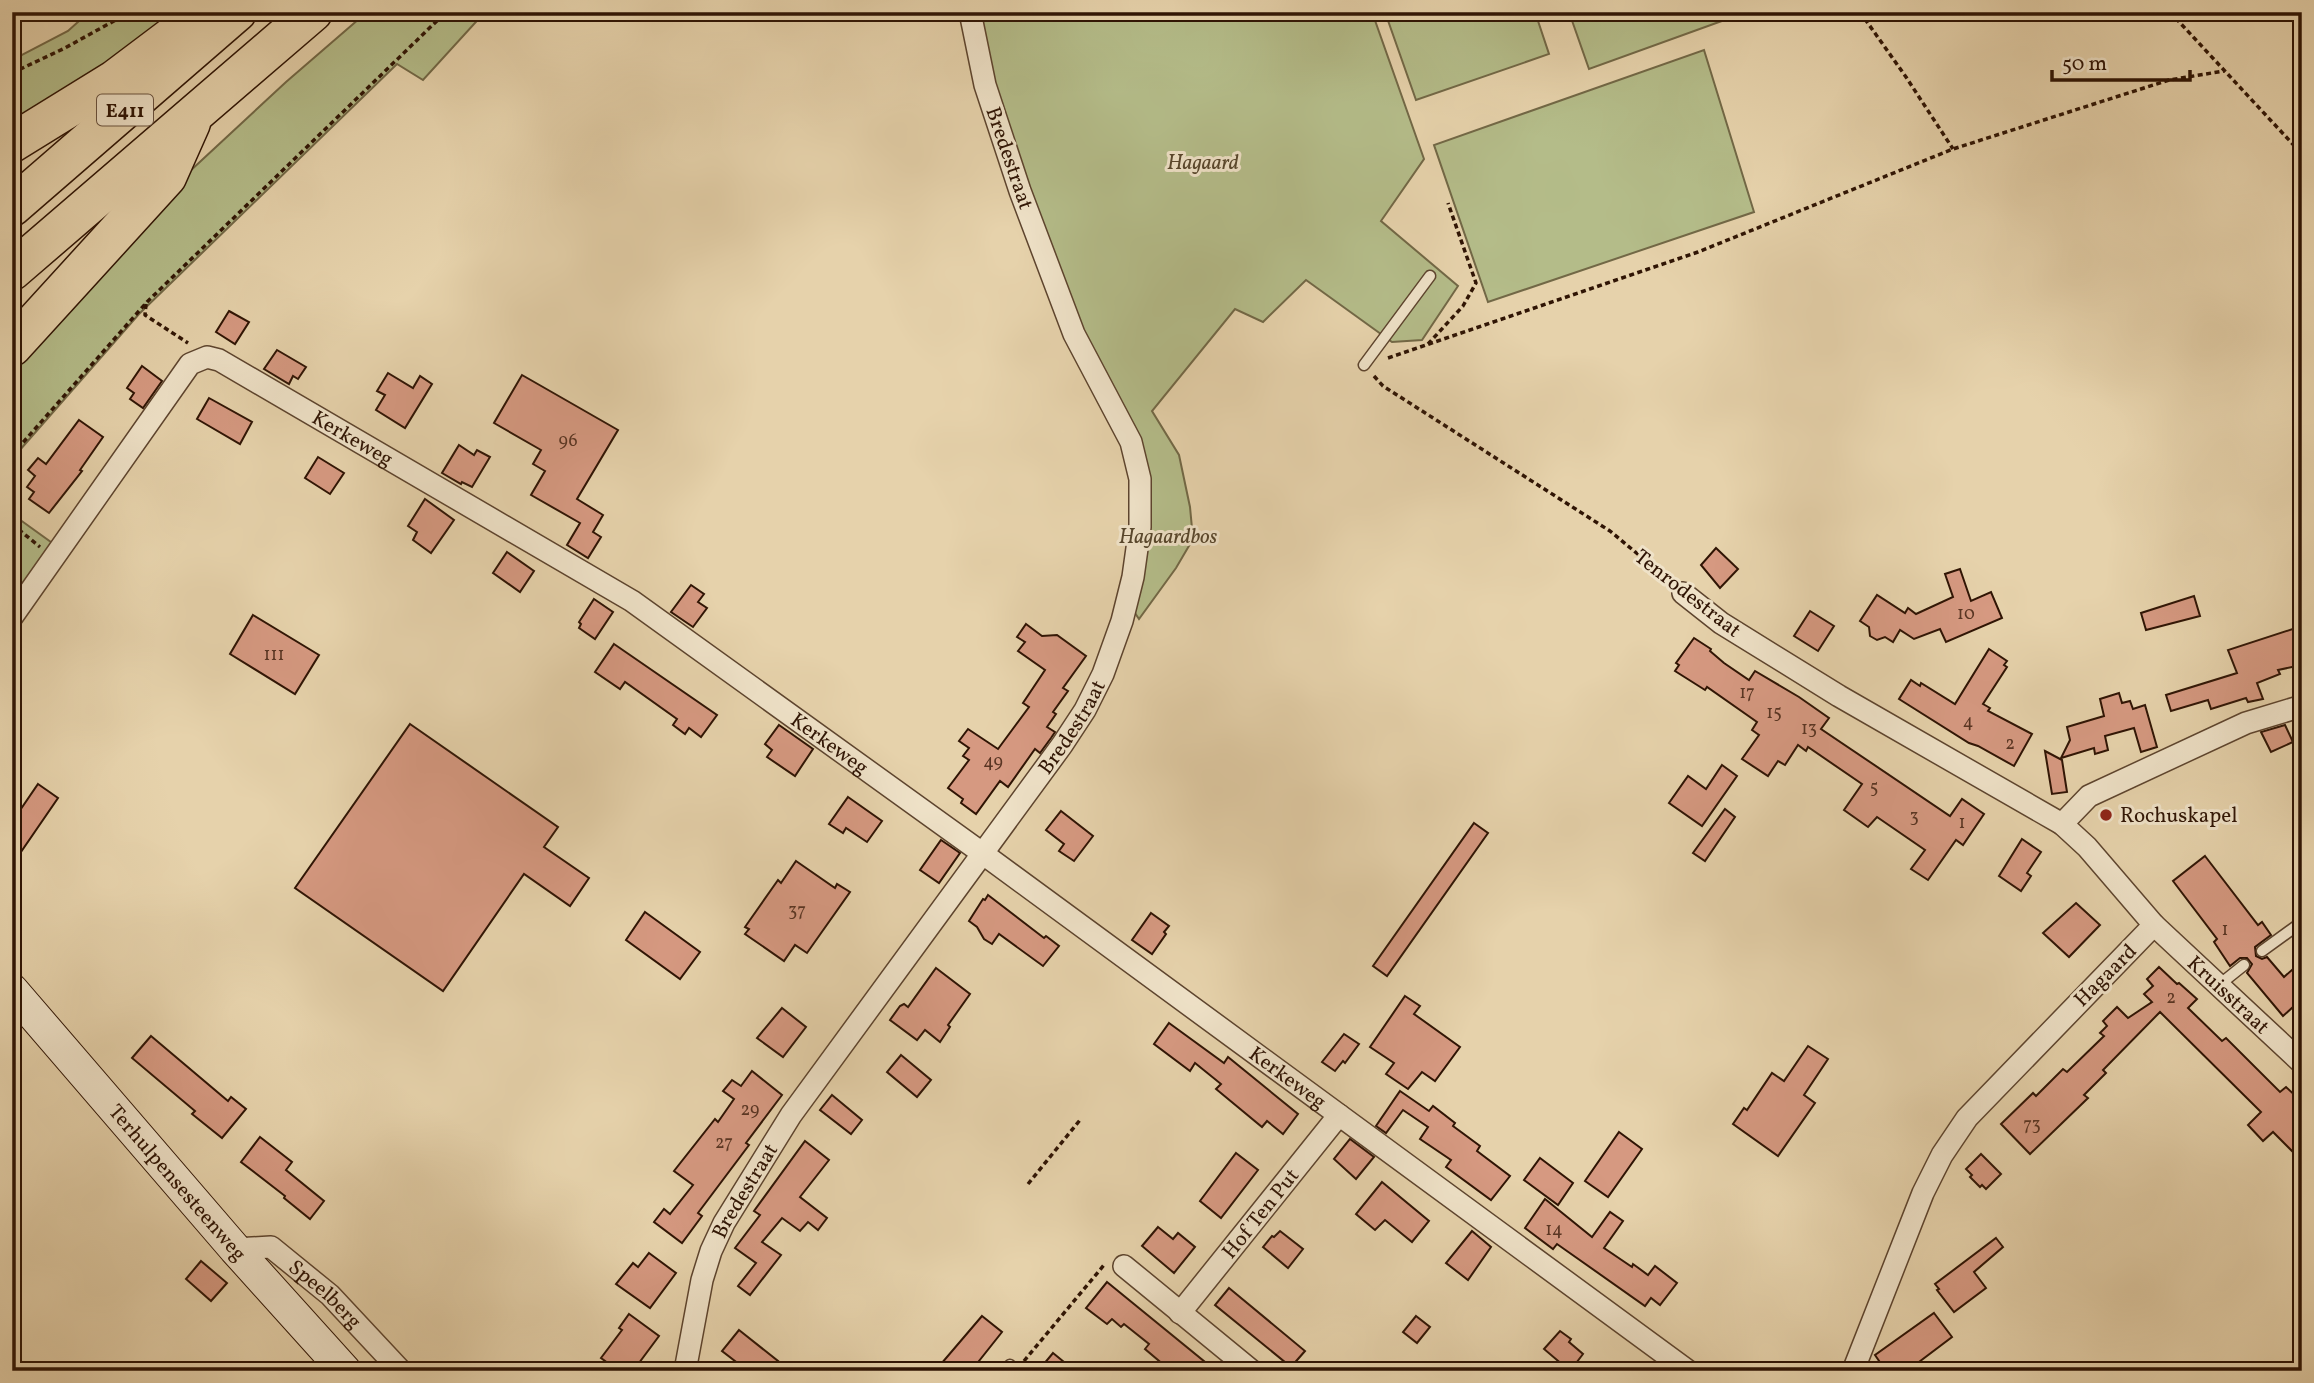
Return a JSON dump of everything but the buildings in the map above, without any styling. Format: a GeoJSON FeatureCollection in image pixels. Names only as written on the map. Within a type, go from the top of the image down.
{"type":"FeatureCollection","features":[{"type":"Feature","properties":{"kind":"highway"},"geometry":{"type":"LineString","coordinates":[[12,144],[114,80],[205,12]]}},
{"type":"Feature","properties":{"kind":"highway","name":"E411"},"geometry":{"type":"LineString","coordinates":[[12,207],[237,12]]}},
{"type":"Feature","properties":{"kind":"highway","name":"E411"},"geometry":{"type":"LineString","coordinates":[[12,271],[313,12]]}},
{"type":"Feature","properties":{"kind":"highway"},"geometry":{"type":"LineString","coordinates":[[12,347],[167,177],[195,115]]}},
{"type":"Feature","properties":{"kind":"main road","name":"Terhulpensesteenweg"},"geometry":{"type":"LineString","coordinates":[[12,990],[235,1249],[345,1371]]}},
{"type":"Feature","properties":{"kind":"street","name":"Bredestraat"},"geometry":{"type":"LineString","coordinates":[[685,1371],[702,1280],[724,1223],[791,1115],[1085,710],[1103,674],[1122,621],[1133,577],[1140,527],[1140,479],[1130,442],[1074,334],[1020,191],[985,85],[970,12]]}},
{"type":"Feature","properties":{"kind":"street","name":"Kerkeweg"},"geometry":{"type":"LineString","coordinates":[[197,360],[207,357],[219,360],[632,601],[982,853],[1688,1371]]}},
{"type":"Feature","properties":{"kind":"street"},"geometry":{"type":"LineString","coordinates":[[12,617],[190,364],[197,360]]}},
{"type":"Feature","properties":{"kind":"street","name":"Tenrodestraat"},"geometry":{"type":"LineString","coordinates":[[1683,593],[1732,631],[2062,824]]}},
{"type":"Feature","properties":{"kind":"street"},"geometry":{"type":"LineString","coordinates":[[2062,824],[2089,796],[2246,723],[2302,706]]}},
{"type":"Feature","properties":{"kind":"street","name":"Hagaard"},"geometry":{"type":"LineString","coordinates":[[1853,1371],[1923,1194],[1942,1155],[1967,1118],[2154,925],[2087,847],[2062,824]]}},
{"type":"Feature","properties":{"kind":"street","name":"Kruisstraat"},"geometry":{"type":"LineString","coordinates":[[2154,925],[2302,1063]]}},
{"type":"Feature","properties":{"kind":"street","name":"Hof Ten Put"},"geometry":{"type":"LineString","coordinates":[[1180,1313],[1339,1115]]}},
{"type":"Feature","properties":{"kind":"street","name":"Speelberg"},"geometry":{"type":"LineString","coordinates":[[235,1249],[271,1247],[330,1295],[401,1371]]}},
{"type":"Feature","properties":{"kind":"street"},"geometry":{"type":"LineString","coordinates":[[1115,1264],[1252,1371]]}},
{"type":"Feature","properties":{"kind":"lane"},"geometry":{"type":"LineString","coordinates":[[1364,365],[1430,276]]}},
{"type":"Feature","properties":{"kind":"lane"},"geometry":{"type":"LineString","coordinates":[[2262,951],[2302,922]]}},
{"type":"Feature","properties":{"kind":"lane"},"geometry":{"type":"LineString","coordinates":[[2219,985],[2244,965]]}},
{"type":"Feature","properties":{"kind":"path"},"geometry":{"type":"LineString","coordinates":[[12,73],[65,48],[130,12]]}},
{"type":"Feature","properties":{"kind":"path"},"geometry":{"type":"LineString","coordinates":[[12,455],[147,302],[446,12]]}},
{"type":"Feature","properties":{"kind":"path"},"geometry":{"type":"LineString","coordinates":[[1860,12],[1953,149]]}},
{"type":"Feature","properties":{"kind":"path"},"geometry":{"type":"LineString","coordinates":[[2170,12],[2302,154]]}},
{"type":"Feature","properties":{"kind":"path"},"geometry":{"type":"LineString","coordinates":[[1364,365],[1698,252],[1953,149],[2169,80],[2224,71]]}},
{"type":"Feature","properties":{"kind":"path"},"geometry":{"type":"LineString","coordinates":[[1426,346],[1463,306],[1476,283],[1448,203]]}},
{"type":"Feature","properties":{"kind":"path"},"geometry":{"type":"LineString","coordinates":[[147,302],[145,315],[193,346],[197,360]]}},
{"type":"Feature","properties":{"kind":"path","name":"Tenrodestraat"},"geometry":{"type":"LineString","coordinates":[[1364,365],[1383,386],[1610,531],[1683,593]]}},
{"type":"Feature","properties":{"kind":"path"},"geometry":{"type":"LineString","coordinates":[[12,524],[52,558]]}},
{"type":"Feature","properties":{"kind":"path"},"geometry":{"type":"LineString","coordinates":[[1028,1184],[1080,1120]]}},
{"type":"Feature","properties":{"kind":"path"},"geometry":{"type":"LineString","coordinates":[[1007,1368],[1025,1360],[1115,1264]]}},
{"type":"Feature","properties":{"kind":"green space"},"geometry":{"type":"Polygon","coordinates":[[[89,12],[192,12],[12,131],[12,60],[68,31],[89,12]]]}},
{"type":"Feature","properties":{"kind":"green space"},"geometry":{"type":"Polygon","coordinates":[[[367,12],[485,12],[423,80],[397,64],[139,314],[12,459],[12,363],[175,185],[286,82],[367,12]]]}},
{"type":"Feature","properties":{"kind":"green space","name":"Hagaard"},"geometry":{"type":"Polygon","coordinates":[[[978,12],[1372,12],[1424,159],[1381,221],[1458,286],[1422,340],[1392,342],[1306,280],[1263,322],[1235,309],[1152,411],[1179,455],[1190,507],[1193,539],[1176,568],[1139,619],[1131,607],[1148,477],[1079,333],[993,80],[978,12]]]}},
{"type":"Feature","properties":{"kind":"green space"},"geometry":{"type":"Polygon","coordinates":[[[1385,12],[1535,12],[1549,54],[1416,100],[1385,12]]]}},
{"type":"Feature","properties":{"kind":"green space"},"geometry":{"type":"Polygon","coordinates":[[[1569,12],[1744,12],[1744,13],[1589,69],[1569,12]]]}},
{"type":"Feature","properties":{"kind":"green space"},"geometry":{"type":"Polygon","coordinates":[[[1704,50],[1754,212],[1488,302],[1434,145],[1704,50]]]}},
{"type":"Feature","properties":{"kind":"green space"},"geometry":{"type":"Polygon","coordinates":[[[12,514],[55,545],[12,606],[12,514]]]}},
{"type":"Feature","properties":{"kind":"place","name":"Rochuskapel"},"geometry":{"type":"Point","coordinates":[2106,815]}},
{"type":"Feature","properties":{"kind":"park label","name":"Hagaardbos"},"geometry":{"type":"Point","coordinates":[1168,536]}}]}
